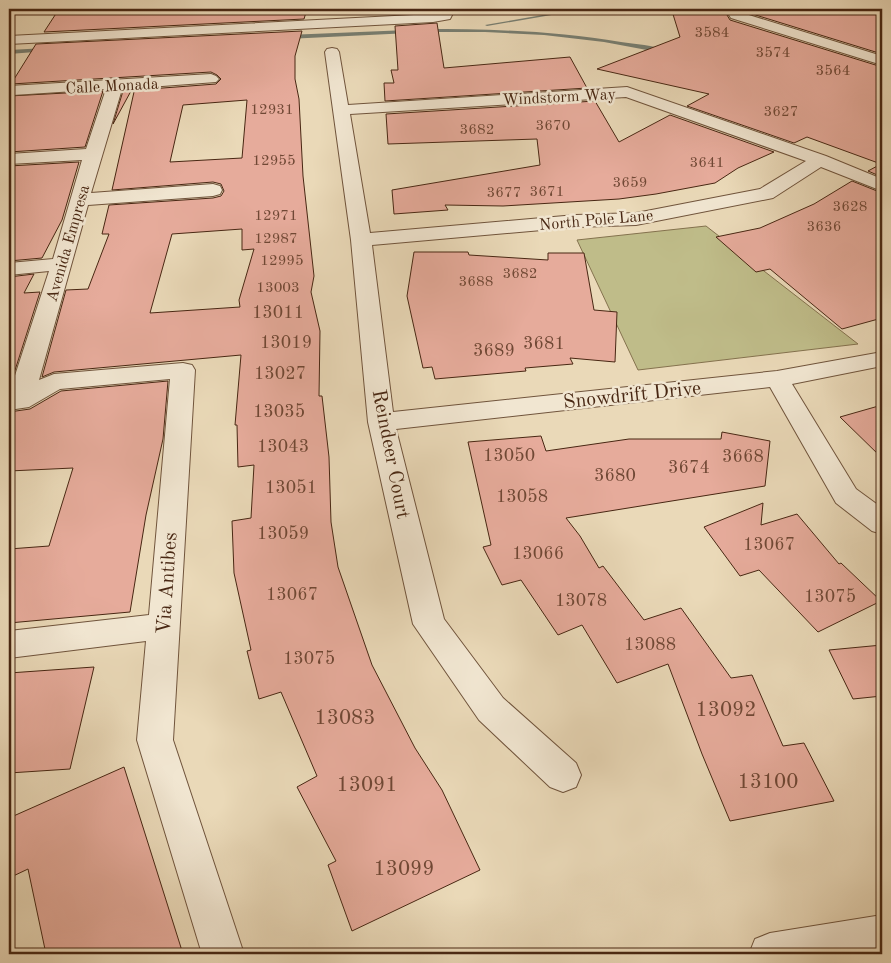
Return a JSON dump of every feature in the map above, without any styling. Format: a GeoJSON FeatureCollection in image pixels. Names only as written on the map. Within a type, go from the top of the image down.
{"type":"FeatureCollection","features":[{"type":"Feature","properties":{"kind":"street"},"geometry":{"type":"LineString","coordinates":[[9,40],[433,18],[445,16],[448,9]]}},
{"type":"Feature","properties":{"kind":"street"},"geometry":{"type":"LineString","coordinates":[[736,15],[879,58]]}},
{"type":"Feature","properties":{"kind":"street","name":"Reindeer Court"},"geometry":{"type":"LineString","coordinates":[[332,52],[361,240],[381,422],[429,624],[491,708],[563,775]]}},
{"type":"Feature","properties":{"kind":"street","name":"Calle Monada"},"geometry":{"type":"LineString","coordinates":[[14,90],[211,79]]}},
{"type":"Feature","properties":{"kind":"street","name":"Avenida Empresa"},"geometry":{"type":"LineString","coordinates":[[14,402],[62,264],[92,154],[115,85]]}},
{"type":"Feature","properties":{"kind":"street","name":"Windstorm Way"},"geometry":{"type":"LineString","coordinates":[[340,110],[627,92],[820,160],[882,185]]}},
{"type":"Feature","properties":{"kind":"street"},"geometry":{"type":"LineString","coordinates":[[9,159],[92,154]]}},
{"type":"Feature","properties":{"kind":"street","name":"North Pole Lane"},"geometry":{"type":"LineString","coordinates":[[361,240],[576,221],[636,219],[766,194],[820,160]]}},
{"type":"Feature","properties":{"kind":"street"},"geometry":{"type":"LineString","coordinates":[[80,200],[213,190]]}},
{"type":"Feature","properties":{"kind":"street"},"geometry":{"type":"LineString","coordinates":[[9,268],[62,264]]}},
{"type":"Feature","properties":{"kind":"street","name":"Snowdrift Drive"},"geometry":{"type":"LineString","coordinates":[[381,422],[777,379],[882,359]]}},
{"type":"Feature","properties":{"kind":"street","name":"Via Antibes"},"geometry":{"type":"LineString","coordinates":[[14,402],[54,382],[183,370],[155,740],[223,954]]}},
{"type":"Feature","properties":{"kind":"street"},"geometry":{"type":"LineString","coordinates":[[777,379],[846,496],[882,523]]}},
{"type":"Feature","properties":{"kind":"street"},"geometry":{"type":"LineString","coordinates":[[9,645],[163,626]]}},
{"type":"Feature","properties":{"kind":"street"},"geometry":{"type":"LineString","coordinates":[[770,954],[882,936]]}},
{"type":"Feature","properties":{"kind":"shaded area"},"geometry":{"type":"Polygon","coordinates":[[[706,226],[858,344],[638,370],[577,240],[706,226]]]}},
{"type":"Feature","properties":{"kind":"building"},"geometry":{"type":"Polygon","coordinates":[[[59,9],[307,9],[304,19],[44,32],[59,9]]]}},
{"type":"Feature","properties":{"kind":"building"},"geometry":{"type":"Polygon","coordinates":[[[394,9],[427,9],[435,12],[394,14],[394,9]]]}},
{"type":"Feature","properties":{"kind":"building"},"geometry":{"type":"Polygon","coordinates":[[[794,9],[882,9],[882,54],[749,13],[805,14],[794,9]]]}},
{"type":"Feature","properties":{"kind":"building"},"geometry":{"type":"Polygon","coordinates":[[[672,11],[729,13],[727,15],[730,20],[882,67],[882,177],[868,171],[881,164],[807,137],[794,143],[687,106],[709,94],[597,69],[680,37],[672,11]]]}},
{"type":"Feature","properties":{"kind":"building"},"geometry":{"type":"Polygon","coordinates":[[[437,23],[444,68],[570,57],[587,88],[385,101],[384,83],[394,83],[391,70],[398,70],[395,26],[437,23]]]}},
{"type":"Feature","properties":{"kind":"building"},"geometry":{"type":"Polygon","coordinates":[[[302,31],[295,56],[295,79],[299,99],[303,176],[314,276],[311,292],[320,331],[319,396],[322,396],[329,457],[331,522],[338,567],[372,665],[415,748],[442,790],[480,870],[352,931],[328,865],[336,861],[297,787],[317,776],[281,692],[259,699],[247,651],[251,650],[234,573],[232,521],[251,518],[254,465],[238,467],[237,425],[235,425],[241,355],[54,372],[42,377],[66,290],[88,289],[109,234],[102,234],[109,205],[213,198],[221,196],[224,191],[221,184],[213,182],[112,190],[134,92],[131,91],[113,124],[123,91],[216,84],[221,79],[211,72],[11,84],[36,44],[302,31]],[[247,100],[183,105],[170,162],[242,158],[247,100]],[[242,229],[172,234],[150,313],[240,307],[239,300],[254,249],[242,250],[242,229]]]}},
{"type":"Feature","properties":{"kind":"building"},"geometry":{"type":"Polygon","coordinates":[[[103,91],[85,147],[9,152],[9,96],[103,91]]]}},
{"type":"Feature","properties":{"kind":"building"},"geometry":{"type":"Polygon","coordinates":[[[595,101],[619,142],[670,115],[774,152],[738,168],[715,183],[656,194],[619,199],[503,206],[445,205],[448,210],[394,214],[392,190],[540,165],[537,139],[388,144],[386,114],[595,101]]]}},
{"type":"Feature","properties":{"kind":"building"},"geometry":{"type":"Polygon","coordinates":[[[79,162],[62,220],[42,258],[9,261],[9,166],[79,162]]]}},
{"type":"Feature","properties":{"kind":"building"},"geometry":{"type":"Polygon","coordinates":[[[852,181],[882,193],[882,318],[842,329],[770,269],[756,272],[716,237],[760,228],[814,204],[852,181]]]}},
{"type":"Feature","properties":{"kind":"building"},"geometry":{"type":"Polygon","coordinates":[[[414,252],[468,252],[469,255],[548,260],[548,253],[584,253],[594,310],[617,312],[615,362],[570,358],[573,364],[525,368],[526,371],[435,379],[432,367],[423,368],[407,296],[414,252]]]}},
{"type":"Feature","properties":{"kind":"building"},"geometry":{"type":"Polygon","coordinates":[[[34,274],[24,293],[40,292],[9,389],[9,277],[34,274]]]}},
{"type":"Feature","properties":{"kind":"building"},"geometry":{"type":"Polygon","coordinates":[[[168,381],[163,439],[146,515],[130,612],[9,623],[9,549],[49,546],[73,468],[9,471],[9,412],[30,409],[61,391],[168,381]]]}},
{"type":"Feature","properties":{"kind":"building"},"geometry":{"type":"Polygon","coordinates":[[[882,405],[882,458],[840,417],[882,405]]]}},
{"type":"Feature","properties":{"kind":"building"},"geometry":{"type":"Polygon","coordinates":[[[722,432],[770,441],[765,486],[566,518],[580,536],[599,568],[603,566],[644,620],[681,608],[731,678],[752,675],[783,746],[804,743],[834,801],[730,821],[668,664],[617,683],[582,625],[558,635],[521,580],[502,585],[483,547],[491,545],[468,442],[541,436],[546,451],[629,439],[721,439],[722,432]]]}},
{"type":"Feature","properties":{"kind":"building"},"geometry":{"type":"Polygon","coordinates":[[[763,503],[761,525],[797,514],[839,564],[841,563],[881,601],[818,632],[759,570],[740,576],[704,527],[763,503]]]}},
{"type":"Feature","properties":{"kind":"building"},"geometry":{"type":"Polygon","coordinates":[[[882,645],[882,696],[853,699],[829,650],[882,645]]]}},
{"type":"Feature","properties":{"kind":"building"},"geometry":{"type":"Polygon","coordinates":[[[94,667],[70,769],[9,773],[9,673],[94,667]]]}},
{"type":"Feature","properties":{"kind":"building"},"geometry":{"type":"Polygon","coordinates":[[[124,767],[183,954],[46,954],[28,869],[9,878],[9,818],[124,767]]]}},
{"type":"Feature","properties":{"kind":"waterway"},"geometry":{"type":"LineString","coordinates":[[487,25],[584,9]]}},
{"type":"Feature","properties":{"kind":"waterway"},"geometry":{"type":"LineString","coordinates":[[425,31],[485,31],[544,34],[604,40],[663,51]]}},
{"type":"Feature","properties":{"kind":"waterway"},"geometry":{"type":"LineString","coordinates":[[287,37],[408,32]]}},
{"type":"Feature","properties":{"kind":"waterway"},"geometry":{"type":"LineString","coordinates":[[9,52],[46,50]]}}]}
